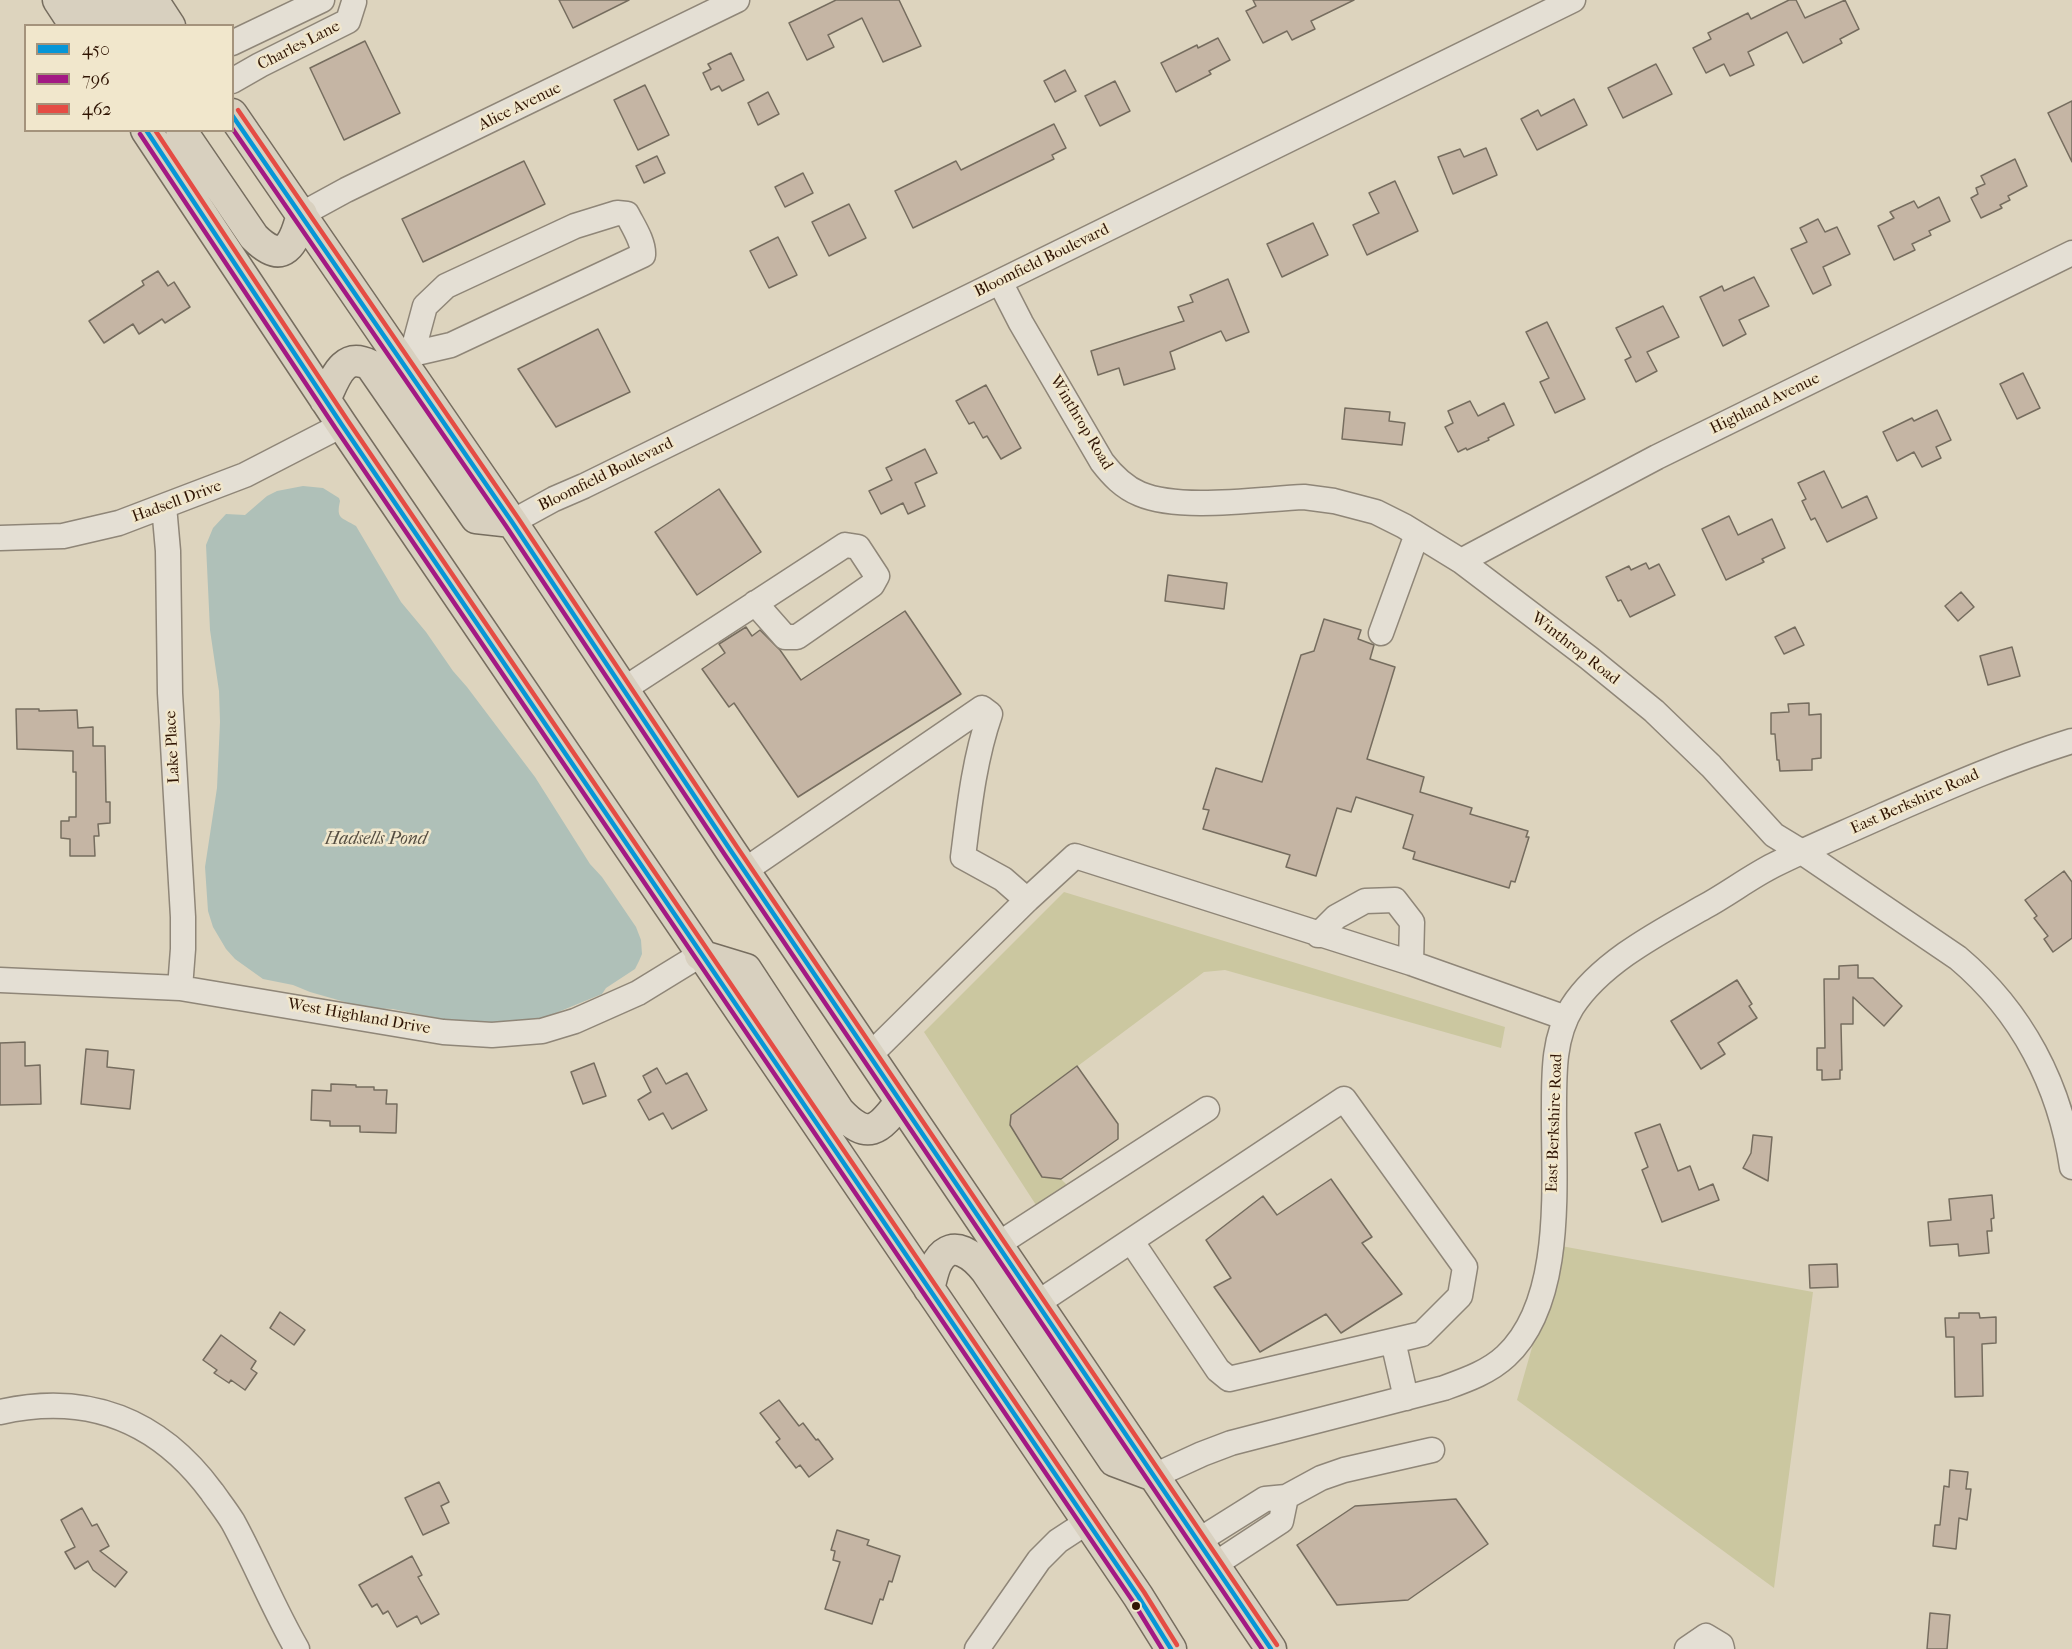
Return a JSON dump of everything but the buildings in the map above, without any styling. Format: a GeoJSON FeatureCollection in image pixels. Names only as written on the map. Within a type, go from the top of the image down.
{"type":"FeatureCollection","features":[{"type":"Feature","properties":{"kind":"main road"},"geometry":{"type":"LineString","coordinates":[[58,0],[74,24]]}},
{"type":"Feature","properties":{"kind":"main road"},"geometry":{"type":"LineString","coordinates":[[91,0],[108,24]]}},
{"type":"Feature","properties":{"kind":"main road"},"geometry":{"type":"LineString","coordinates":[[121,0],[137,24]]}},
{"type":"Feature","properties":{"kind":"main road"},"geometry":{"type":"LineString","coordinates":[[153,0],[169,24]]}},
{"type":"Feature","properties":{"kind":"main road"},"geometry":{"type":"LineString","coordinates":[[234,117],[302,214],[398,363],[476,518],[512,522],[900,1102],[987,1252],[1027,1310],[1154,1476],[1270,1649]]}},
{"type":"Feature","properties":{"kind":"main road"},"geometry":{"type":"LineString","coordinates":[[147,132],[325,400],[1171,1649]]}},
{"type":"Feature","properties":{"kind":"main road"},"geometry":{"type":"LineString","coordinates":[[182,132],[254,237],[266,249],[278,251],[287,248],[296,238],[302,214]]}},
{"type":"Feature","properties":{"kind":"main road"},"geometry":{"type":"LineString","coordinates":[[325,400],[341,368],[350,362],[360,360],[370,365],[398,363]]}},
{"type":"Feature","properties":{"kind":"main road"},"geometry":{"type":"LineString","coordinates":[[700,955],[746,969],[839,1111],[850,1122],[865,1129],[876,1128],[884,1122],[900,1102]]}},
{"type":"Feature","properties":{"kind":"main road"},"geometry":{"type":"LineString","coordinates":[[929,1289],[937,1262],[947,1253],[953,1251],[987,1252]]}},
{"type":"Feature","properties":{"kind":"street","name":"Charles Lane"},"geometry":{"type":"LineString","coordinates":[[234,42],[322,0]]}},
{"type":"Feature","properties":{"kind":"street","name":"Charles Lane"},"geometry":{"type":"LineString","coordinates":[[234,80],[260,64],[348,21],[354,0]]}},
{"type":"Feature","properties":{"kind":"street","name":"Alice Avenue"},"geometry":{"type":"LineString","coordinates":[[302,214],[346,190],[737,0]]}},
{"type":"Feature","properties":{"kind":"street","name":"Bloomfield Boulevard"},"geometry":{"type":"LineString","coordinates":[[512,522],[554,499],[1573,0]]}},
{"type":"Feature","properties":{"kind":"street"},"geometry":{"type":"LineString","coordinates":[[617,213],[627,214],[641,242],[643,255],[451,345],[398,363],[425,306],[446,286],[575,226],[617,213]]}},
{"type":"Feature","properties":{"kind":"street","name":"Highland Avenue"},"geometry":{"type":"LineString","coordinates":[[1461,561],[1657,457],[2072,253]]}},
{"type":"Feature","properties":{"kind":"street","name":"Winthrop Road"},"geometry":{"type":"LineString","coordinates":[[1000,282],[1021,323],[1098,456],[1110,473],[1130,489],[1152,498],[1182,502],[1304,497],[1334,501],[1376,512],[1417,534],[1461,561],[1589,658],[1654,711],[1711,766],[1766,828],[1782,841],[1943,946],[1973,970],[1994,993],[2029,1041],[2047,1076],[2063,1125],[2072,1167]]}},
{"type":"Feature","properties":{"kind":"street","name":"Hadsell Drive"},"geometry":{"type":"LineString","coordinates":[[0,538],[42,538],[119,524],[245,476],[342,425]]}},
{"type":"Feature","properties":{"kind":"street","name":"Lake Place"},"geometry":{"type":"LineString","coordinates":[[164,506],[168,551],[170,693],[183,917],[180,988]]}},
{"type":"Feature","properties":{"kind":"street"},"geometry":{"type":"LineString","coordinates":[[1381,633],[1417,534]]}},
{"type":"Feature","properties":{"kind":"street"},"geometry":{"type":"LineString","coordinates":[[624,689],[755,603],[845,545],[858,547],[877,576],[872,585],[797,637],[785,637],[755,603]]}},
{"type":"Feature","properties":{"kind":"street"},"geometry":{"type":"LineString","coordinates":[[744,871],[982,708],[990,714],[981,739],[971,791],[963,857],[1003,879],[1027,900]]}},
{"type":"Feature","properties":{"kind":"street","name":"East Berkshire Road"},"geometry":{"type":"LineString","coordinates":[[1154,1476],[1202,1454],[1238,1441],[1468,1380],[1505,1357],[1532,1323],[1545,1284],[1551,1247],[1554,1072],[1558,1042],[1566,1018],[1580,996],[1617,961],[1659,933],[1771,867],[1983,772],[2072,741]]}},
{"type":"Feature","properties":{"kind":"street"},"geometry":{"type":"LineString","coordinates":[[869,1056],[1027,900],[1075,856],[1411,963],[1566,1018]]}},
{"type":"Feature","properties":{"kind":"street"},"geometry":{"type":"LineString","coordinates":[[1318,934],[1336,916],[1365,901],[1395,900],[1412,922],[1411,963]]}},
{"type":"Feature","properties":{"kind":"street","name":"West Highland Drive"},"geometry":{"type":"LineString","coordinates":[[0,980],[180,988],[443,1032],[509,1035],[558,1027],[603,1009],[638,993],[700,955]]}},
{"type":"Feature","properties":{"kind":"street"},"geometry":{"type":"LineString","coordinates":[[1027,1310],[1344,1100],[1465,1268],[1460,1296],[1422,1334],[1229,1379],[1218,1370],[1132,1242]]}},
{"type":"Feature","properties":{"kind":"street"},"geometry":{"type":"LineString","coordinates":[[987,1252],[1207,1109]]}},
{"type":"Feature","properties":{"kind":"street"},"geometry":{"type":"LineString","coordinates":[[1392,1341],[1406,1398]]}},
{"type":"Feature","properties":{"kind":"street"},"geometry":{"type":"LineString","coordinates":[[0,1412],[52,1405],[95,1409],[132,1422],[176,1451],[200,1476],[232,1520],[297,1649]]}},
{"type":"Feature","properties":{"kind":"street"},"geometry":{"type":"LineString","coordinates":[[1206,1553],[1281,1521],[1287,1497],[1321,1478],[1344,1470],[1432,1450]]}},
{"type":"Feature","properties":{"kind":"street"},"geometry":{"type":"LineString","coordinates":[[977,1649],[1039,1560],[1058,1541],[1087,1522]]}},
{"type":"Feature","properties":{"kind":"street"},"geometry":{"type":"LineString","coordinates":[[1687,1649],[1706,1636],[1721,1645],[1722,1649]]}},
{"type":"Feature","properties":{"kind":"shaded area"},"geometry":{"type":"Polygon","coordinates":[[[1064,892],[1505,1027],[1501,1048],[1225,970],[1204,972],[1012,1115],[1010,1125],[1042,1177],[1061,1179],[1068,1186],[1036,1205],[924,1032],[1064,892]]]}},
{"type":"Feature","properties":{"kind":"shaded area"},"geometry":{"type":"Polygon","coordinates":[[[1561,1246],[1813,1292],[1774,1588],[1517,1400],[1561,1246]]]}},
{"type":"Feature","properties":{"kind":"water","name":"Hadsells Pond"},"geometry":{"type":"Polygon","coordinates":[[[303,486],[323,488],[339,498],[341,517],[356,526],[401,602],[535,777],[590,864],[602,877],[636,927],[641,940],[642,954],[635,969],[606,988],[602,994],[546,1017],[505,1023],[441,1019],[393,1009],[366,1008],[293,985],[263,979],[235,959],[213,927],[208,911],[205,867],[217,788],[220,722],[219,691],[210,630],[206,545],[213,528],[226,514],[245,515],[267,496],[277,491],[303,486]]]}},
{"type":"Feature","properties":{"kind":"transit line","name":"462"},"geometry":{"type":"LineString","coordinates":[[238,110],[518,518],[737,847],[1277,1645]]}},
{"type":"Feature","properties":{"kind":"transit line","name":"450"},"geometry":{"type":"LineString","coordinates":[[234,118],[512,522],[731,851],[1271,1649]]}},
{"type":"Feature","properties":{"kind":"transit line","name":"796"},"geometry":{"type":"LineString","coordinates":[[234,131],[506,526],[725,855],[1262,1649]]}},
{"type":"Feature","properties":{"kind":"transit line","name":"450"},"geometry":{"type":"LineString","coordinates":[[147,132],[342,425],[1138,1596],[1171,1649]]}},
{"type":"Feature","properties":{"kind":"transit line","name":"462"},"geometry":{"type":"LineString","coordinates":[[156,132],[348,421],[1144,1592],[1177,1645]]}},
{"type":"Feature","properties":{"kind":"transit line","name":"796"},"geometry":{"type":"LineString","coordinates":[[140,134],[336,429],[1132,1600],[1162,1649]]}}]}
